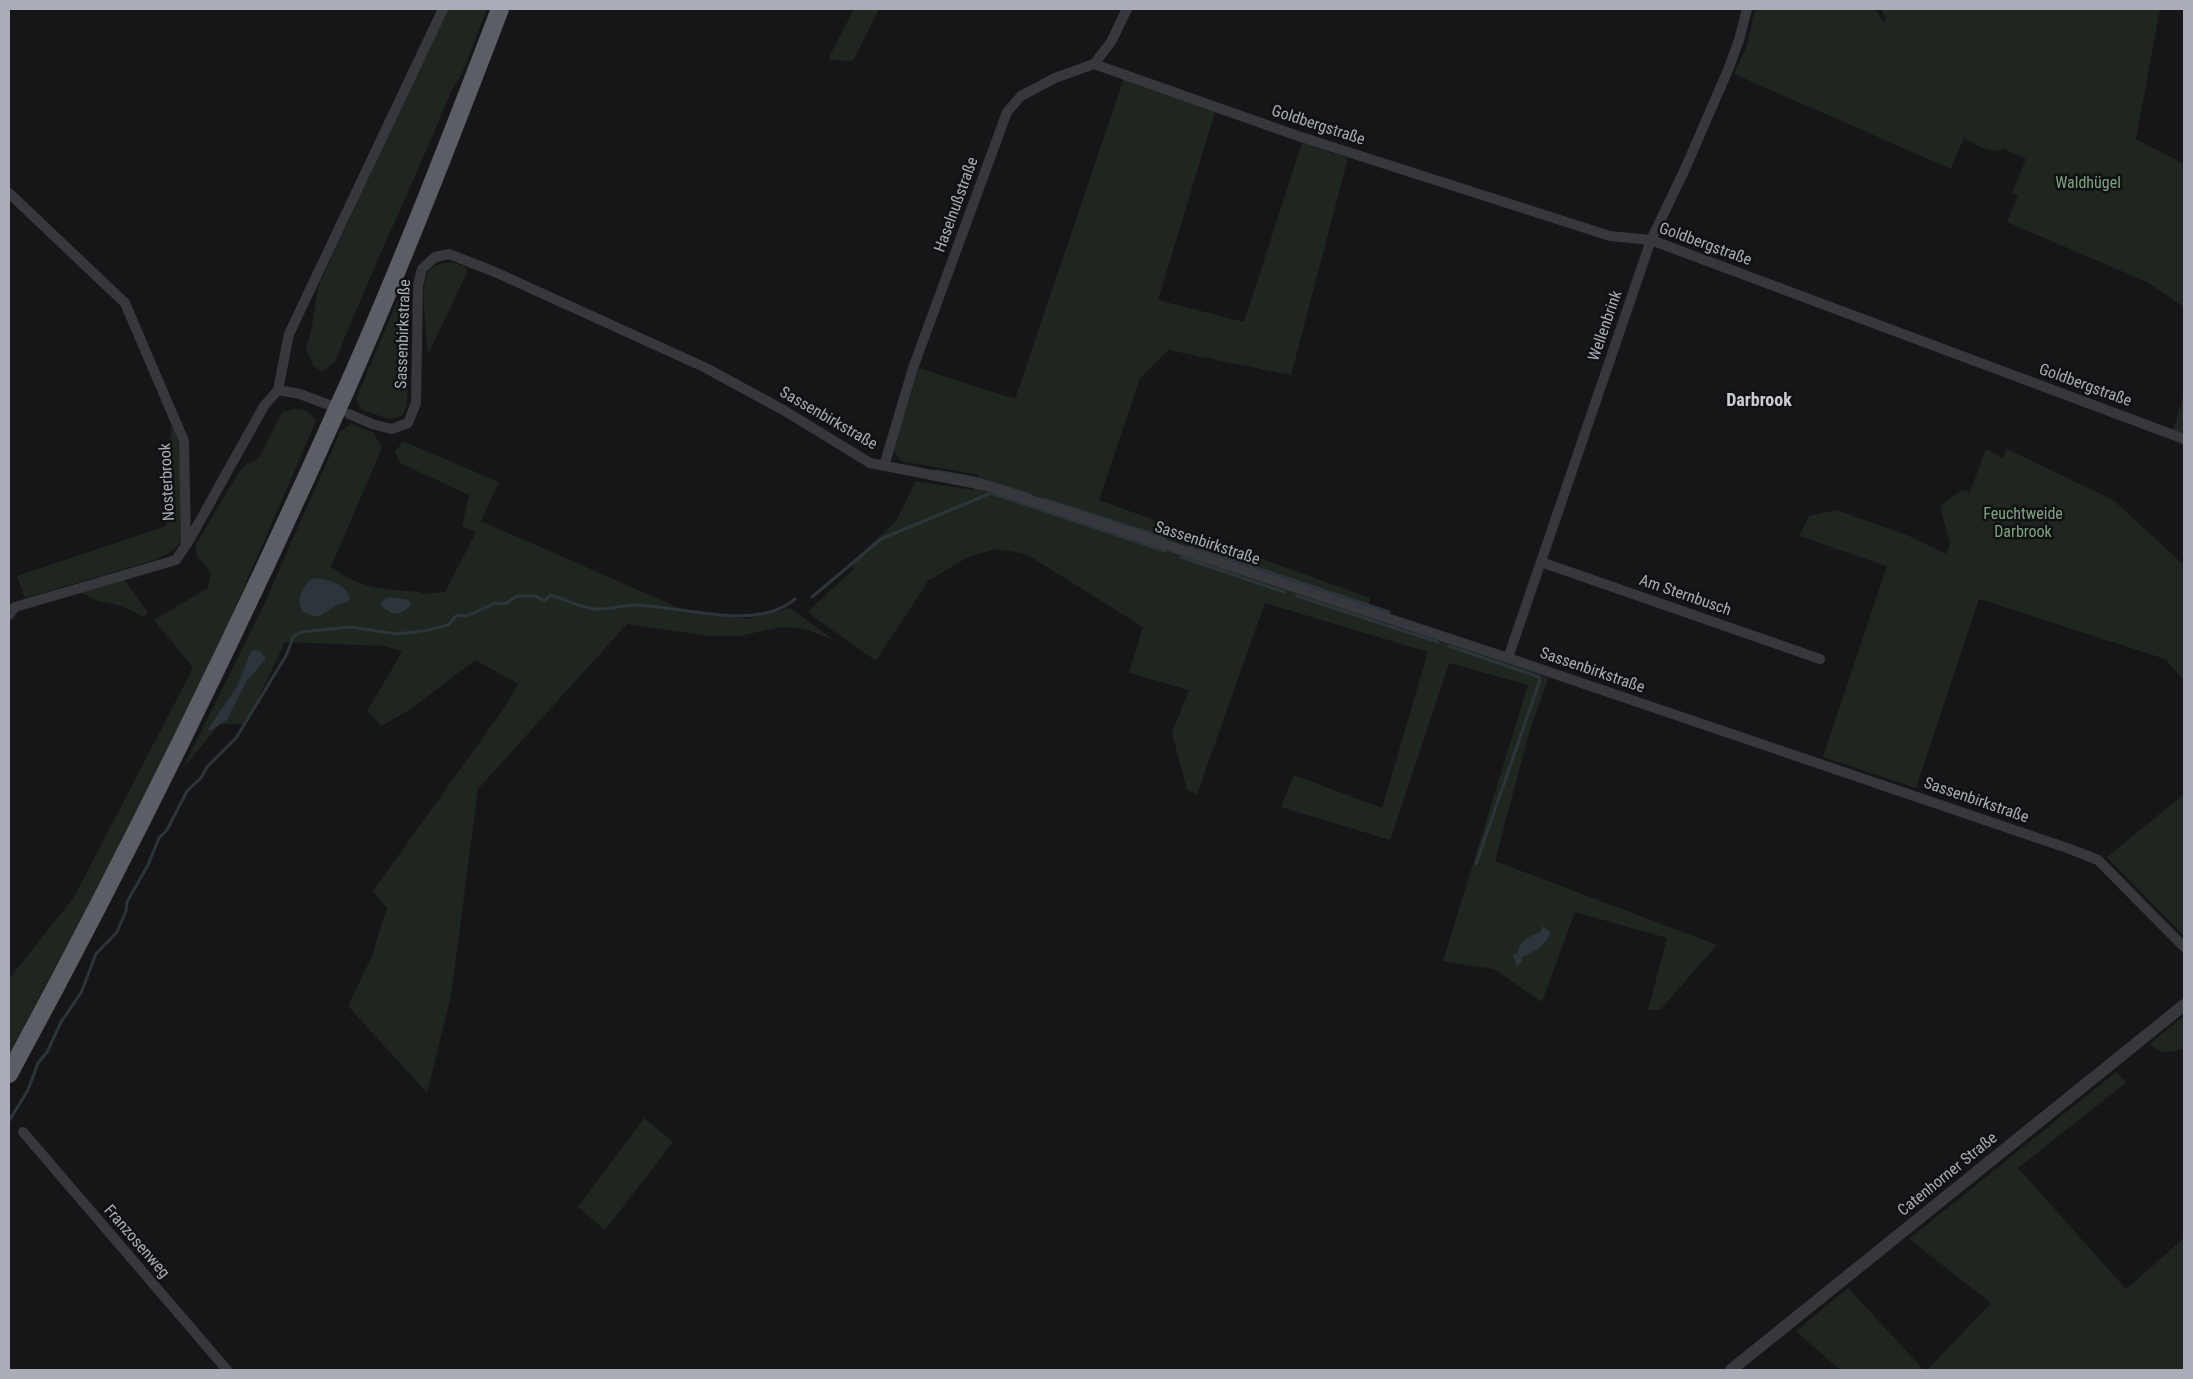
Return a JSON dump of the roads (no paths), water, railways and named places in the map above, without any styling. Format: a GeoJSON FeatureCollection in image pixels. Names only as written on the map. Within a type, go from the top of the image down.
{"type":"FeatureCollection","features":[{"type":"Feature","properties":{"kind":"highway"},"geometry":{"type":"LineString","coordinates":[[9,1074],[148,809],[213,676],[338,407],[419,215],[500,9]]}},
{"type":"Feature","properties":{"kind":"street"},"geometry":{"type":"LineString","coordinates":[[9,614],[15,607],[176,560],[264,406],[278,390],[288,334],[443,9]]}},
{"type":"Feature","properties":{"kind":"street"},"geometry":{"type":"LineString","coordinates":[[1094,64],[1111,42],[1127,9]]}},
{"type":"Feature","properties":{"kind":"street","name":"Wellenbrink"},"geometry":{"type":"LineString","coordinates":[[1508,658],[1651,240],[1728,70],[1739,40],[1747,9]]}},
{"type":"Feature","properties":{"kind":"street","name":"Goldbergstraße"},"geometry":{"type":"LineString","coordinates":[[1094,64],[1298,136],[1600,233],[1610,236],[1651,240],[2184,439]]}},
{"type":"Feature","properties":{"kind":"street","name":"Haselnußstraße"},"geometry":{"type":"LineString","coordinates":[[884,466],[913,368],[1007,112],[1021,96],[1055,78],[1094,64]]}},
{"type":"Feature","properties":{"kind":"street","name":"Nosterbrook"},"geometry":{"type":"LineString","coordinates":[[9,194],[125,303],[184,441],[186,545]]}},
{"type":"Feature","properties":{"kind":"street","name":"Sassenbirkstraße"},"geometry":{"type":"LineString","coordinates":[[349,414],[372,424],[392,429],[408,423],[416,402],[418,285],[422,269],[435,257],[449,254],[495,272],[706,368],[785,411],[870,463],[988,486],[1508,658],[2098,860],[2184,947]]}},
{"type":"Feature","properties":{"kind":"street"},"geometry":{"type":"LineString","coordinates":[[278,390],[300,394],[329,405]]}},
{"type":"Feature","properties":{"kind":"street","name":"Am Sternbusch"},"geometry":{"type":"LineString","coordinates":[[1541,562],[1820,659]]}},
{"type":"Feature","properties":{"kind":"street","name":"Catenhorner Straße"},"geometry":{"type":"LineString","coordinates":[[1731,1370],[2184,1004]]}},
{"type":"Feature","properties":{"kind":"street","name":"Franzosenweg"},"geometry":{"type":"LineString","coordinates":[[23,1132],[227,1370]]}},
{"type":"Feature","properties":{"kind":"waterway"},"geometry":{"type":"LineString","coordinates":[[936,471],[975,478],[1031,495]]}},
{"type":"Feature","properties":{"kind":"waterway"},"geometry":{"type":"LineString","coordinates":[[812,597],[881,539],[991,493],[1165,551]]}},
{"type":"Feature","properties":{"kind":"waterway"},"geometry":{"type":"LineString","coordinates":[[1043,499],[1165,538]]}},
{"type":"Feature","properties":{"kind":"waterway"},"geometry":{"type":"LineString","coordinates":[[1190,546],[1389,612]]}},
{"type":"Feature","properties":{"kind":"waterway"},"geometry":{"type":"LineString","coordinates":[[1181,557],[1284,592]]}},
{"type":"Feature","properties":{"kind":"waterway"},"geometry":{"type":"LineString","coordinates":[[9,1121],[28,1090],[38,1063],[47,1052],[61,1022],[81,993],[96,954],[117,932],[126,911],[127,902],[148,865],[159,838],[167,830],[187,791],[201,778],[207,767],[236,738],[287,654],[293,637],[301,632],[351,627],[397,634],[429,630],[448,625],[457,615],[467,616],[495,603],[505,604],[517,596],[535,596],[545,601],[550,595],[594,609],[632,605],[739,616],[760,614],[779,609],[795,599]]}},
{"type":"Feature","properties":{"kind":"waterway"},"geometry":{"type":"LineString","coordinates":[[1297,596],[1438,642]]}},
{"type":"Feature","properties":{"kind":"waterway"},"geometry":{"type":"LineString","coordinates":[[1449,646],[1539,677],[1540,680],[1476,864]]}},
{"type":"Feature","properties":{"kind":"district","name":"Darbrook"},"geometry":{"type":"Point","coordinates":[1759,401]}},
{"type":"Feature","properties":{"kind":"park label","name":"Waldhügel"},"geometry":{"type":"Point","coordinates":[2088,184]}},
{"type":"Feature","properties":{"kind":"park label","name":"Feuchtweide Darbrook"},"geometry":{"type":"Point","coordinates":[2023,524]}}]}
